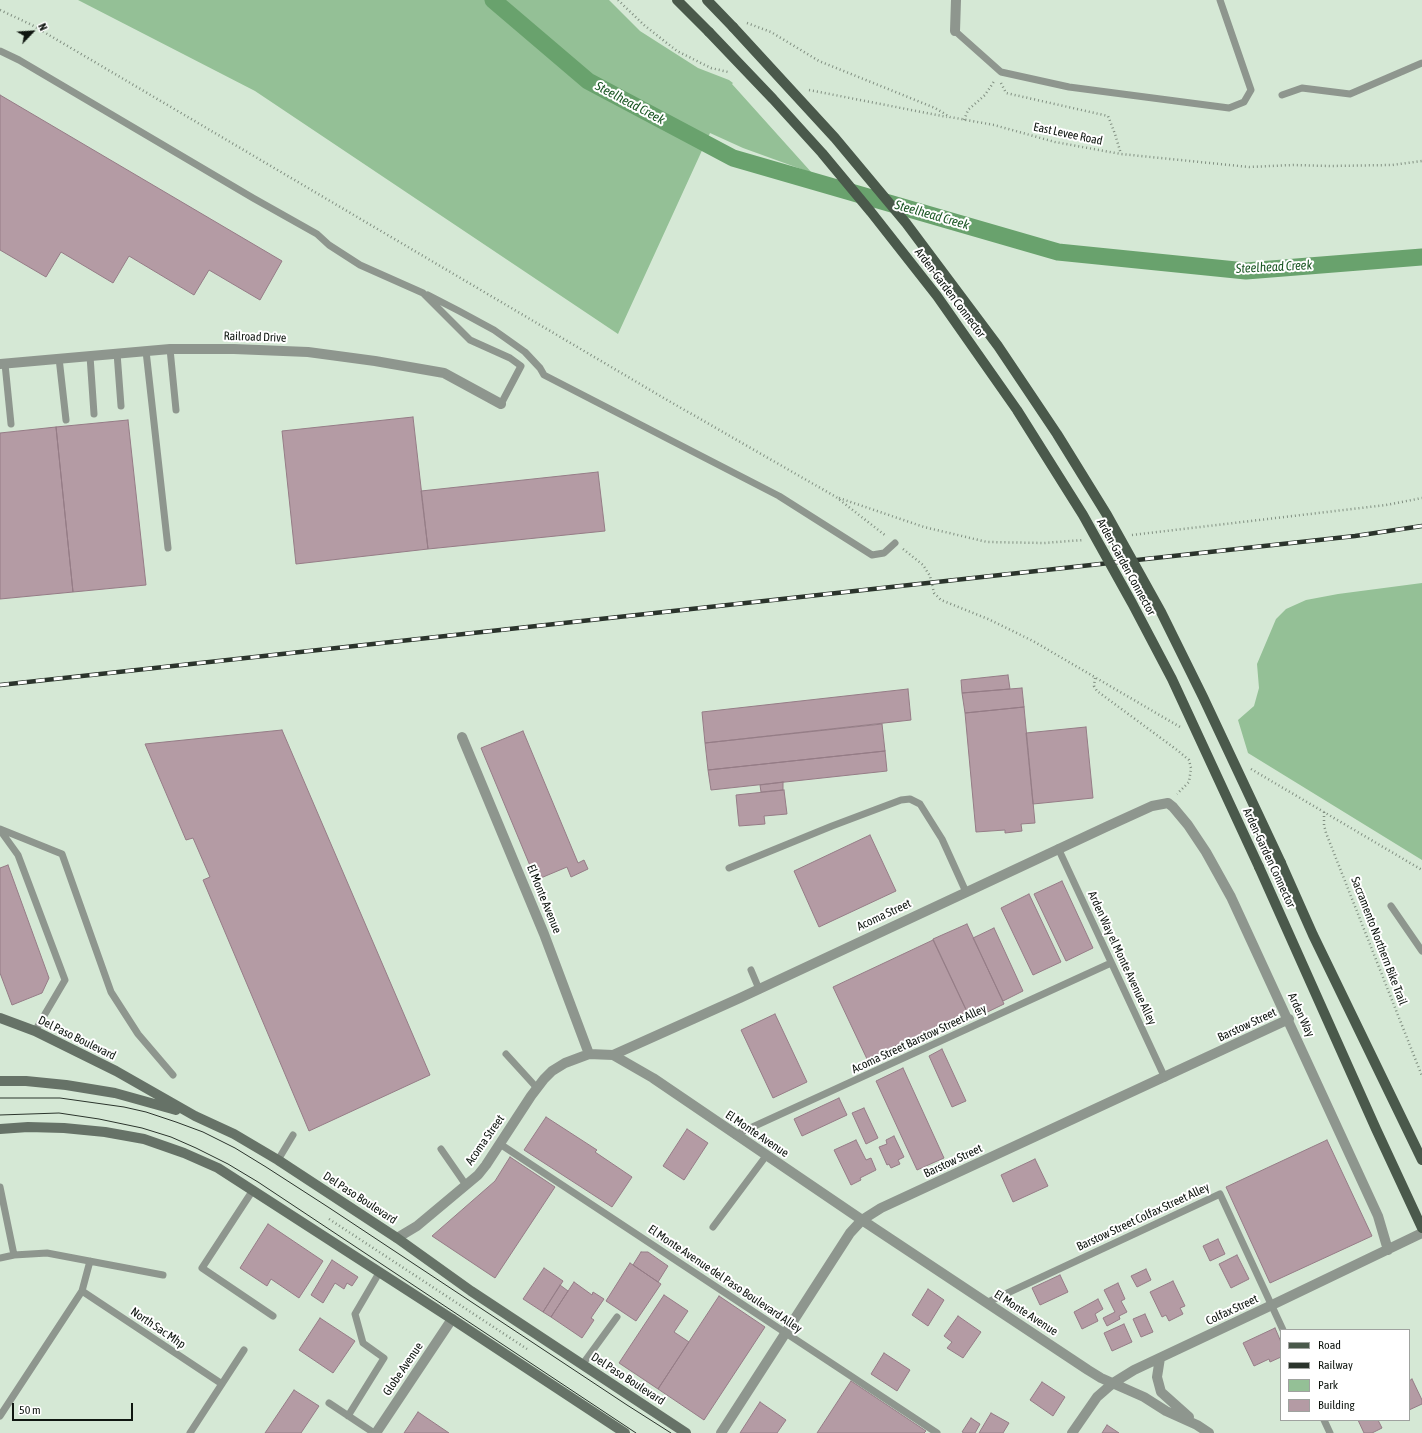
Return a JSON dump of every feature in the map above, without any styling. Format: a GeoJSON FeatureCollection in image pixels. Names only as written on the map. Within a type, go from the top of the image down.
{"type":"FeatureCollection","features":[{"type":"Feature","properties":{"kind":"main road","name":"Arden-Garden Connector"},"geometry":{"type":"LineString","coordinates":[[677,0],[783,110],[822,153],[871,212],[936,296],[1017,410],[1083,515],[1172,679],[1259,867],[1422,1228]]}},
{"type":"Feature","properties":{"kind":"main road","name":"Arden-Garden Connector"},"geometry":{"type":"LineString","coordinates":[[707,0],[835,138],[906,223],[986,328],[1050,422],[1107,515],[1160,612],[1203,697],[1313,935],[1422,1160]]}},
{"type":"Feature","properties":{"kind":"main road","name":"Del Paso Boulevard"},"geometry":{"type":"LineString","coordinates":[[0,1018],[35,1031],[116,1071],[195,1116],[234,1134],[278,1160],[397,1238],[472,1291],[686,1433]]}},
{"type":"Feature","properties":{"kind":"main road"},"geometry":{"type":"LineString","coordinates":[[0,1081],[26,1081],[66,1085],[115,1093],[195,1116]]}},
{"type":"Feature","properties":{"kind":"main road"},"geometry":{"type":"LineString","coordinates":[[0,1129],[64,1128],[105,1132],[144,1139],[184,1153],[218,1168],[624,1433]]}},
{"type":"Feature","properties":{"kind":"street"},"geometry":{"type":"LineString","coordinates":[[955,31],[956,0]]}},
{"type":"Feature","properties":{"kind":"street","name":"Railroad Drive"},"geometry":{"type":"LineString","coordinates":[[2,364],[170,349],[234,349],[308,352],[375,361],[444,373],[501,404]]}},
{"type":"Feature","properties":{"kind":"street","name":"El Monte Avenue"},"geometry":{"type":"LineString","coordinates":[[462,737],[544,934],[589,1054],[613,1055],[653,1078],[766,1156],[1088,1370],[1197,1425]]}},
{"type":"Feature","properties":{"kind":"street","name":"Acoma Street"},"geometry":{"type":"LineString","coordinates":[[613,1055],[758,989],[1058,848],[1141,811],[1160,804],[1168,803]]}},
{"type":"Feature","properties":{"kind":"street","name":"Arden Way"},"geometry":{"type":"LineString","coordinates":[[1168,803],[1188,824],[1231,896],[1289,1019],[1378,1216],[1388,1250]]}},
{"type":"Feature","properties":{"kind":"street","name":"Barstow Street"},"geometry":{"type":"LineString","coordinates":[[721,1433],[850,1233],[862,1220],[881,1208],[1165,1078],[1289,1019]]}},
{"type":"Feature","properties":{"kind":"street","name":"Acoma Street"},"geometry":{"type":"LineString","coordinates":[[397,1238],[417,1226],[466,1185],[486,1165],[537,1088],[552,1071],[565,1063],[589,1054]]}},
{"type":"Feature","properties":{"kind":"street","name":"Colfax Street"},"geometry":{"type":"LineString","coordinates":[[1072,1433],[1097,1397],[1113,1383],[1134,1370],[1272,1306],[1422,1233]]}},
{"type":"Feature","properties":{"kind":"street","name":"Globe Avenue"},"geometry":{"type":"LineString","coordinates":[[375,1433],[452,1320]]}},
{"type":"Feature","properties":{"kind":"street","name":"El Monte Avenue"},"geometry":{"type":"LineString","coordinates":[[1160,1358],[1157,1377],[1161,1392],[1197,1425],[1208,1433]]}},
{"type":"Feature","properties":{"kind":"lane"},"geometry":{"type":"LineString","coordinates":[[955,31],[1001,72],[1069,87],[1229,108],[1244,102],[1251,90],[1220,0]]}},
{"type":"Feature","properties":{"kind":"lane"},"geometry":{"type":"LineString","coordinates":[[0,51],[19,60],[317,234],[329,245],[360,265],[423,293],[494,330],[525,352],[540,368],[544,375],[780,496],[872,555],[884,553],[895,543]]}},
{"type":"Feature","properties":{"kind":"lane"},"geometry":{"type":"LineString","coordinates":[[1282,95],[1302,88],[1350,94],[1422,63]]}},
{"type":"Feature","properties":{"kind":"lane"},"geometry":{"type":"LineString","coordinates":[[423,293],[470,340],[510,358],[521,366],[501,404]]}},
{"type":"Feature","properties":{"kind":"lane"},"geometry":{"type":"LineString","coordinates":[[170,349],[176,410]]}},
{"type":"Feature","properties":{"kind":"lane"},"geometry":{"type":"LineString","coordinates":[[146,351],[168,548]]}},
{"type":"Feature","properties":{"kind":"lane"},"geometry":{"type":"LineString","coordinates":[[117,353],[121,406]]}},
{"type":"Feature","properties":{"kind":"lane"},"geometry":{"type":"LineString","coordinates":[[90,356],[94,414]]}},
{"type":"Feature","properties":{"kind":"lane"},"geometry":{"type":"LineString","coordinates":[[59,358],[66,420]]}},
{"type":"Feature","properties":{"kind":"lane"},"geometry":{"type":"LineString","coordinates":[[2,364],[11,424]]}},
{"type":"Feature","properties":{"kind":"lane"},"geometry":{"type":"LineString","coordinates":[[729,868],[901,800],[910,800],[920,804],[942,839],[966,892]]}},
{"type":"Feature","properties":{"kind":"lane"},"geometry":{"type":"LineString","coordinates":[[0,829],[18,855],[65,980],[35,1031]]}},
{"type":"Feature","properties":{"kind":"lane"},"geometry":{"type":"LineString","coordinates":[[0,829],[62,854],[111,992],[138,1034],[173,1075]]}},
{"type":"Feature","properties":{"kind":"lane","name":"Arden Way el Monte Avenue Alley"},"geometry":{"type":"LineString","coordinates":[[1058,848],[1165,1078]]}},
{"type":"Feature","properties":{"kind":"lane"},"geometry":{"type":"LineString","coordinates":[[1391,906],[1422,951]]}},
{"type":"Feature","properties":{"kind":"lane","name":"Acoma Street Barstow Street Alley"},"geometry":{"type":"LineString","coordinates":[[735,1135],[1112,963]]}},
{"type":"Feature","properties":{"kind":"lane"},"geometry":{"type":"LineString","coordinates":[[750,970],[758,989]]}},
{"type":"Feature","properties":{"kind":"lane"},"geometry":{"type":"LineString","coordinates":[[506,1054],[537,1088]]}},
{"type":"Feature","properties":{"kind":"lane"},"geometry":{"type":"LineString","coordinates":[[278,1160],[293,1135]]}},
{"type":"Feature","properties":{"kind":"lane","name":"El Monte Avenue del Paso Boulevard Alley"},"geometry":{"type":"LineString","coordinates":[[500,1144],[937,1433]]}},
{"type":"Feature","properties":{"kind":"lane"},"geometry":{"type":"LineString","coordinates":[[441,1148],[466,1185]]}},
{"type":"Feature","properties":{"kind":"lane"},"geometry":{"type":"LineString","coordinates":[[713,1227],[766,1156]]}},
{"type":"Feature","properties":{"kind":"lane"},"geometry":{"type":"LineString","coordinates":[[0,1187],[14,1255]]}},
{"type":"Feature","properties":{"kind":"lane"},"geometry":{"type":"LineString","coordinates":[[253,1190],[202,1268],[273,1316]]}},
{"type":"Feature","properties":{"kind":"lane","name":"Barstow Street Colfax Street Alley"},"geometry":{"type":"LineString","coordinates":[[986,1303],[1220,1194],[1272,1306]]}},
{"type":"Feature","properties":{"kind":"lane"},"geometry":{"type":"LineString","coordinates":[[0,1258],[14,1255],[47,1253],[163,1275]]}},
{"type":"Feature","properties":{"kind":"lane"},"geometry":{"type":"LineString","coordinates":[[0,1416],[82,1291],[90,1261]]}},
{"type":"Feature","properties":{"kind":"lane"},"geometry":{"type":"LineString","coordinates":[[348,1416],[384,1358],[363,1343],[355,1314],[379,1273]]}},
{"type":"Feature","properties":{"kind":"lane","name":"North Sac Mhp"},"geometry":{"type":"LineString","coordinates":[[82,1291],[222,1384]]}},
{"type":"Feature","properties":{"kind":"lane"},"geometry":{"type":"LineString","coordinates":[[1272,1306],[1283,1329]]}},
{"type":"Feature","properties":{"kind":"lane"},"geometry":{"type":"LineString","coordinates":[[582,1365],[617,1317]]}},
{"type":"Feature","properties":{"kind":"lane"},"geometry":{"type":"LineString","coordinates":[[190,1433],[244,1350]]}},
{"type":"Feature","properties":{"kind":"lane"},"geometry":{"type":"LineString","coordinates":[[330,1403],[375,1433]]}},
{"type":"Feature","properties":{"kind":"lane"},"geometry":{"type":"LineString","coordinates":[[1324,1421],[1330,1433]]}},
{"type":"Feature","properties":{"kind":"path"},"geometry":{"type":"LineString","coordinates":[[0,10],[32,25],[662,398],[836,497]]}},
{"type":"Feature","properties":{"kind":"path","name":"East Levee Road"},"geometry":{"type":"LineString","coordinates":[[733,27],[748,22],[771,32],[819,61],[935,108],[950,117],[994,125],[1055,142],[1121,154],[1249,167],[1293,165],[1384,165],[1422,161]]}},
{"type":"Feature","properties":{"kind":"path"},"geometry":{"type":"LineString","coordinates":[[964,120],[968,110],[985,95],[1001,72]]}},
{"type":"Feature","properties":{"kind":"path"},"geometry":{"type":"LineString","coordinates":[[1001,72],[1002,85],[1006,94],[1108,116],[1116,134],[1121,154]]}},
{"type":"Feature","properties":{"kind":"path"},"geometry":{"type":"LineString","coordinates":[[932,582],[934,593],[941,600],[988,619],[1033,641],[1181,728]]}},
{"type":"Feature","properties":{"kind":"path"},"geometry":{"type":"LineString","coordinates":[[1095,678],[1094,686],[1097,691],[1177,750],[1191,763],[1189,782],[1168,803]]}},
{"type":"Feature","properties":{"kind":"path"},"geometry":{"type":"LineString","coordinates":[[1247,766],[1422,870]]}},
{"type":"Feature","properties":{"kind":"path","name":"Sacramento Northern Bike Trail"},"geometry":{"type":"LineString","coordinates":[[1324,811],[1324,825],[1326,832],[1422,1076]]}},
{"type":"Feature","properties":{"kind":"path"},"geometry":{"type":"LineString","coordinates":[[329,1219],[527,1349]]}},
{"type":"Feature","properties":{"kind":"green space"},"geometry":{"type":"Polygon","coordinates":[[[78,0],[609,0],[640,31],[698,68],[733,83],[732,84],[812,173],[743,148],[710,133],[618,334],[255,91],[78,0]]]}},
{"type":"Feature","properties":{"kind":"green space"},"geometry":{"type":"Polygon","coordinates":[[[1422,583],[1422,860],[1248,753],[1238,720],[1254,706],[1259,688],[1257,664],[1276,619],[1286,609],[1306,600],[1338,594],[1422,583]]]}},
{"type":"Feature","properties":{"kind":"building"},"geometry":{"type":"Polygon","coordinates":[[[0,95],[282,261],[260,300],[209,270],[194,295],[129,256],[113,283],[61,252],[46,277],[0,250],[0,95]]]}},
{"type":"Feature","properties":{"kind":"building"},"geometry":{"type":"Polygon","coordinates":[[[413,417],[428,549],[296,564],[282,431],[413,417]]]}},
{"type":"Feature","properties":{"kind":"building"},"geometry":{"type":"Polygon","coordinates":[[[128,420],[146,585],[73,592],[56,427],[128,420]]]}},
{"type":"Feature","properties":{"kind":"building"},"geometry":{"type":"Polygon","coordinates":[[[56,427],[73,592],[0,599],[0,433],[56,427]]]}},
{"type":"Feature","properties":{"kind":"building"},"geometry":{"type":"Polygon","coordinates":[[[598,472],[605,531],[428,549],[421,491],[598,472]]]}},
{"type":"Feature","properties":{"kind":"building"},"geometry":{"type":"Polygon","coordinates":[[[1008,675],[1010,689],[962,693],[961,680],[1008,675]]]}},
{"type":"Feature","properties":{"kind":"building"},"geometry":{"type":"Polygon","coordinates":[[[1022,688],[1024,707],[965,713],[962,693],[1022,688]]]}},
{"type":"Feature","properties":{"kind":"building"},"geometry":{"type":"Polygon","coordinates":[[[908,689],[911,720],[705,743],[702,712],[908,689]]]}},
{"type":"Feature","properties":{"kind":"building"},"geometry":{"type":"Polygon","coordinates":[[[1024,707],[1035,823],[1021,824],[1022,831],[1005,833],[1005,830],[976,832],[965,713],[1024,707]]]}},
{"type":"Feature","properties":{"kind":"building"},"geometry":{"type":"Polygon","coordinates":[[[882,724],[885,751],[708,770],[705,743],[882,724]]]}},
{"type":"Feature","properties":{"kind":"building"},"geometry":{"type":"Polygon","coordinates":[[[1086,727],[1093,798],[1033,804],[1026,733],[1086,727]]]}},
{"type":"Feature","properties":{"kind":"building"},"geometry":{"type":"Polygon","coordinates":[[[282,730],[430,1075],[309,1131],[203,880],[210,877],[193,838],[186,840],[145,744],[282,730]]]}},
{"type":"Feature","properties":{"kind":"building"},"geometry":{"type":"Polygon","coordinates":[[[523,731],[578,863],[584,860],[588,869],[571,877],[567,867],[536,880],[481,748],[523,731]]]}},
{"type":"Feature","properties":{"kind":"building"},"geometry":{"type":"Polygon","coordinates":[[[885,751],[887,771],[711,790],[708,770],[885,751]]]}},
{"type":"Feature","properties":{"kind":"building"},"geometry":{"type":"Polygon","coordinates":[[[783,782],[783,790],[761,792],[760,785],[783,782]]]}},
{"type":"Feature","properties":{"kind":"building"},"geometry":{"type":"Polygon","coordinates":[[[784,790],[787,814],[764,816],[765,824],[739,826],[736,795],[784,790]]]}},
{"type":"Feature","properties":{"kind":"building"},"geometry":{"type":"Polygon","coordinates":[[[870,835],[896,891],[819,927],[794,871],[870,835]]]}},
{"type":"Feature","properties":{"kind":"building"},"geometry":{"type":"Polygon","coordinates":[[[8,865],[49,978],[42,993],[12,1005],[0,973],[0,868],[8,865]]]}},
{"type":"Feature","properties":{"kind":"building"},"geometry":{"type":"Polygon","coordinates":[[[1062,881],[1093,948],[1066,961],[1034,894],[1062,881]]]}},
{"type":"Feature","properties":{"kind":"building"},"geometry":{"type":"Polygon","coordinates":[[[1029,894],[1061,962],[1033,975],[1001,908],[1029,894]]]}},
{"type":"Feature","properties":{"kind":"building"},"geometry":{"type":"Polygon","coordinates":[[[967,924],[1004,1004],[971,1020],[933,939],[967,924]]]}},
{"type":"Feature","properties":{"kind":"building"},"geometry":{"type":"Polygon","coordinates":[[[994,928],[1023,991],[1003,1001],[973,938],[994,928]]]}},
{"type":"Feature","properties":{"kind":"building"},"geometry":{"type":"Polygon","coordinates":[[[933,940],[967,1012],[867,1059],[833,987],[933,940]]]}},
{"type":"Feature","properties":{"kind":"building"},"geometry":{"type":"Polygon","coordinates":[[[775,1014],[807,1082],[773,1098],[741,1030],[775,1014]]]}},
{"type":"Feature","properties":{"kind":"building"},"geometry":{"type":"Polygon","coordinates":[[[942,1049],[966,1101],[952,1107],[929,1056],[942,1049]]]}},
{"type":"Feature","properties":{"kind":"building"},"geometry":{"type":"Polygon","coordinates":[[[903,1068],[944,1158],[917,1170],[876,1081],[903,1068]]]}},
{"type":"Feature","properties":{"kind":"building"},"geometry":{"type":"Polygon","coordinates":[[[839,1098],[847,1115],[802,1136],[794,1119],[839,1098]]]}},
{"type":"Feature","properties":{"kind":"building"},"geometry":{"type":"Polygon","coordinates":[[[864,1108],[878,1138],[866,1144],[852,1113],[864,1108]]]}},
{"type":"Feature","properties":{"kind":"building"},"geometry":{"type":"Polygon","coordinates":[[[546,1117],[597,1150],[595,1152],[632,1177],[612,1207],[524,1150],[546,1117]]]}},
{"type":"Feature","properties":{"kind":"building"},"geometry":{"type":"Polygon","coordinates":[[[687,1129],[708,1143],[684,1180],[663,1166],[687,1129]]]}},
{"type":"Feature","properties":{"kind":"building"},"geometry":{"type":"Polygon","coordinates":[[[894,1136],[904,1157],[898,1160],[900,1164],[891,1168],[889,1164],[887,1165],[879,1147],[887,1144],[886,1140],[894,1136]]]}},
{"type":"Feature","properties":{"kind":"building"},"geometry":{"type":"Polygon","coordinates":[[[856,1140],[866,1160],[871,1158],[876,1170],[860,1178],[861,1180],[851,1185],[834,1150],[856,1140]]]}},
{"type":"Feature","properties":{"kind":"building"},"geometry":{"type":"Polygon","coordinates":[[[1327,1140],[1372,1236],[1270,1283],[1226,1187],[1327,1140]]]}},
{"type":"Feature","properties":{"kind":"building"},"geometry":{"type":"Polygon","coordinates":[[[510,1157],[555,1187],[495,1278],[432,1236],[495,1181],[510,1157]]]}},
{"type":"Feature","properties":{"kind":"building"},"geometry":{"type":"Polygon","coordinates":[[[1035,1159],[1048,1186],[1013,1202],[1001,1175],[1035,1159]]]}},
{"type":"Feature","properties":{"kind":"building"},"geometry":{"type":"Polygon","coordinates":[[[268,1224],[323,1261],[299,1298],[271,1279],[267,1286],[240,1268],[268,1224]]]}},
{"type":"Feature","properties":{"kind":"building"},"geometry":{"type":"Polygon","coordinates":[[[1218,1239],[1225,1254],[1210,1261],[1203,1246],[1218,1239]]]}},
{"type":"Feature","properties":{"kind":"building"},"geometry":{"type":"Polygon","coordinates":[[[641,1252],[648,1252],[668,1266],[658,1282],[633,1265],[641,1252]]]}},
{"type":"Feature","properties":{"kind":"building"},"geometry":{"type":"Polygon","coordinates":[[[1237,1255],[1249,1279],[1231,1288],[1219,1264],[1237,1255]]]}},
{"type":"Feature","properties":{"kind":"building"},"geometry":{"type":"Polygon","coordinates":[[[332,1260],[358,1277],[352,1286],[347,1283],[344,1289],[335,1283],[323,1303],[311,1295],[332,1260]]]}},
{"type":"Feature","properties":{"kind":"building"},"geometry":{"type":"Polygon","coordinates":[[[630,1263],[661,1284],[636,1321],[606,1301],[630,1263]]]}},
{"type":"Feature","properties":{"kind":"building"},"geometry":{"type":"Polygon","coordinates":[[[544,1268],[563,1281],[543,1312],[523,1299],[544,1268]]]}},
{"type":"Feature","properties":{"kind":"building"},"geometry":{"type":"Polygon","coordinates":[[[1146,1269],[1151,1280],[1137,1287],[1131,1276],[1146,1269]]]}},
{"type":"Feature","properties":{"kind":"building"},"geometry":{"type":"Polygon","coordinates":[[[1060,1275],[1068,1292],[1040,1305],[1032,1288],[1060,1275]]]}},
{"type":"Feature","properties":{"kind":"building"},"geometry":{"type":"Polygon","coordinates":[[[1173,1281],[1185,1306],[1180,1308],[1183,1314],[1169,1321],[1166,1315],[1162,1317],[1150,1292],[1173,1281]]]}},
{"type":"Feature","properties":{"kind":"building"},"geometry":{"type":"Polygon","coordinates":[[[574,1282],[592,1295],[593,1292],[604,1299],[591,1318],[594,1320],[582,1338],[551,1317],[574,1282]]]}},
{"type":"Feature","properties":{"kind":"building"},"geometry":{"type":"Polygon","coordinates":[[[1118,1283],[1125,1299],[1121,1301],[1127,1312],[1119,1316],[1120,1319],[1107,1326],[1103,1318],[1115,1312],[1104,1290],[1118,1283]]]}},
{"type":"Feature","properties":{"kind":"building"},"geometry":{"type":"Polygon","coordinates":[[[560,1285],[568,1291],[551,1317],[543,1312],[560,1285]]]}},
{"type":"Feature","properties":{"kind":"building"},"geometry":{"type":"Polygon","coordinates":[[[928,1289],[944,1300],[928,1326],[912,1315],[928,1289]]]}},
{"type":"Feature","properties":{"kind":"building"},"geometry":{"type":"Polygon","coordinates":[[[664,1295],[688,1311],[674,1332],[689,1342],[658,1389],[619,1363],[664,1295]]]}},
{"type":"Feature","properties":{"kind":"building"},"geometry":{"type":"Polygon","coordinates":[[[719,1296],[765,1327],[704,1420],[658,1389],[719,1296]]]}},
{"type":"Feature","properties":{"kind":"building"},"geometry":{"type":"Polygon","coordinates":[[[1098,1299],[1103,1309],[1095,1314],[1098,1321],[1082,1329],[1074,1312],[1098,1299]]]}},
{"type":"Feature","properties":{"kind":"building"},"geometry":{"type":"Polygon","coordinates":[[[1145,1314],[1153,1332],[1141,1337],[1133,1319],[1145,1314]]]}},
{"type":"Feature","properties":{"kind":"building"},"geometry":{"type":"Polygon","coordinates":[[[958,1316],[981,1332],[963,1358],[947,1348],[952,1342],[944,1336],[958,1316]]]}},
{"type":"Feature","properties":{"kind":"building"},"geometry":{"type":"Polygon","coordinates":[[[320,1318],[355,1341],[333,1373],[299,1350],[320,1318]]]}},
{"type":"Feature","properties":{"kind":"building"},"geometry":{"type":"Polygon","coordinates":[[[1124,1324],[1132,1342],[1112,1351],[1104,1333],[1124,1324]]]}},
{"type":"Feature","properties":{"kind":"building"},"geometry":{"type":"Polygon","coordinates":[[[1275,1328],[1280,1340],[1280,1357],[1270,1362],[1269,1359],[1254,1366],[1243,1343],[1275,1328]]]}},
{"type":"Feature","properties":{"kind":"building"},"geometry":{"type":"Polygon","coordinates":[[[884,1353],[910,1370],[897,1391],[871,1374],[884,1353]]]}},
{"type":"Feature","properties":{"kind":"building"},"geometry":{"type":"Polygon","coordinates":[[[1412,1379],[1422,1400],[1422,1404],[1410,1410],[1410,1380],[1412,1379]]]}},
{"type":"Feature","properties":{"kind":"building"},"geometry":{"type":"Polygon","coordinates":[[[851,1381],[926,1431],[924,1433],[817,1433],[851,1381]]]}},
{"type":"Feature","properties":{"kind":"building"},"geometry":{"type":"Polygon","coordinates":[[[1042,1382],[1065,1397],[1053,1416],[1030,1400],[1042,1382]]]}},
{"type":"Feature","properties":{"kind":"building"},"geometry":{"type":"Polygon","coordinates":[[[294,1390],[319,1406],[301,1433],[265,1433],[294,1390]]]}},
{"type":"Feature","properties":{"kind":"building"},"geometry":{"type":"Polygon","coordinates":[[[760,1402],[786,1420],[777,1433],[740,1433],[760,1402]]]}},
{"type":"Feature","properties":{"kind":"building"},"geometry":{"type":"Polygon","coordinates":[[[418,1412],[449,1433],[404,1433],[418,1412]]]}},
{"type":"Feature","properties":{"kind":"building"},"geometry":{"type":"Polygon","coordinates":[[[991,1413],[1009,1423],[1003,1433],[979,1433],[991,1413]]]}},
{"type":"Feature","properties":{"kind":"building"},"geometry":{"type":"Polygon","coordinates":[[[971,1418],[980,1424],[975,1433],[962,1432],[971,1418]]]}},
{"type":"Feature","properties":{"kind":"building"},"geometry":{"type":"Polygon","coordinates":[[[1358,1421],[1378,1421],[1382,1428],[1372,1433],[1364,1433],[1358,1421]]]}},
{"type":"Feature","properties":{"kind":"building"},"geometry":{"type":"Polygon","coordinates":[[[1107,1425],[1119,1433],[1102,1433],[1107,1425]]]}},
{"type":"Feature","properties":{"kind":"waterway","name":"Steelhead Creek"},"geometry":{"type":"LineString","coordinates":[[493,0],[588,81],[733,158],[1058,252],[1246,271],[1422,257]]}},
{"type":"Feature","properties":{"kind":"tram line"},"geometry":{"type":"LineString","coordinates":[[0,1098],[60,1098],[124,1107],[146,1112],[203,1132],[235,1148],[266,1167],[671,1433]]}},
{"type":"Feature","properties":{"kind":"tram line"},"geometry":{"type":"LineString","coordinates":[[0,1115],[59,1113],[99,1119],[142,1128],[171,1137],[196,1148],[228,1164],[258,1182],[636,1433]]}},
{"type":"Feature","properties":{"kind":"railway"},"geometry":{"type":"LineString","coordinates":[[0,685],[1355,536],[1422,526]]}}]}
